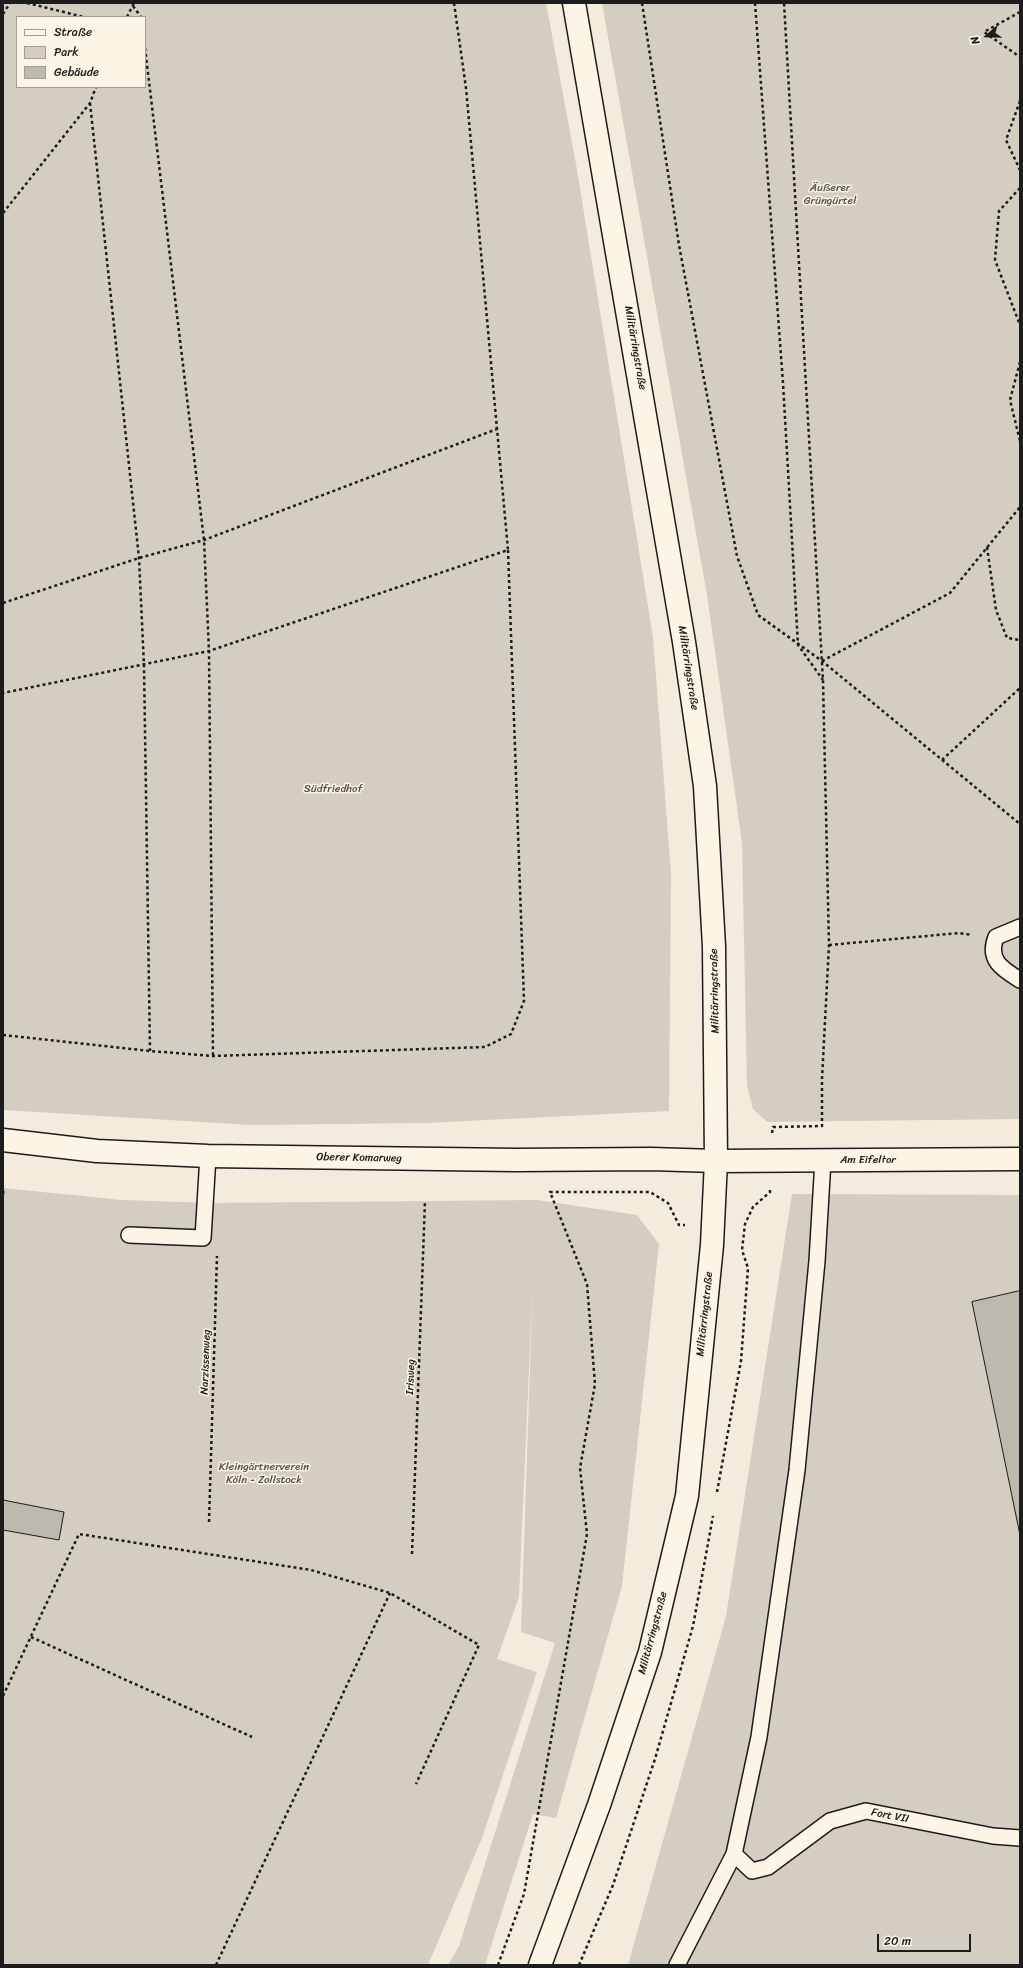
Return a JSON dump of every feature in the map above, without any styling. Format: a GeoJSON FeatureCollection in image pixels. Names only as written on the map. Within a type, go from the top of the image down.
{"type":"FeatureCollection","features":[{"type":"Feature","properties":{"kind":"main road","name":"Militärringstraße"},"geometry":{"type":"LineString","coordinates":[[540,1965],[599,1805],[650,1652],[685,1504],[714,1224],[716,1161],[714,947],[705,786],[678,602],[574,3]]}},
{"type":"Feature","properties":{"kind":"main road","name":"Oberer Komarweg"},"geometry":{"type":"LineString","coordinates":[[3,1140],[97,1151],[208,1156],[516,1160],[651,1159],[716,1161]]}},
{"type":"Feature","properties":{"kind":"main road","name":"Am Eifeltor"},"geometry":{"type":"LineString","coordinates":[[716,1161],[1020,1160]]}},
{"type":"Feature","properties":{"kind":"lane"},"geometry":{"type":"LineString","coordinates":[[1020,927],[996,937],[992,948],[995,961],[1020,980]]}},
{"type":"Feature","properties":{"kind":"lane"},"geometry":{"type":"LineString","coordinates":[[129,1235],[203,1238],[208,1156]]}},
{"type":"Feature","properties":{"kind":"lane"},"geometry":{"type":"LineString","coordinates":[[678,1965],[734,1854],[759,1737],[797,1470],[817,1261],[823,1160]]}},
{"type":"Feature","properties":{"kind":"lane","name":"Fort VII"},"geometry":{"type":"LineString","coordinates":[[734,1854],[752,1870],[768,1868],[830,1821],[866,1811],[993,1836],[1020,1838]]}},
{"type":"Feature","properties":{"kind":"path"},"geometry":{"type":"LineString","coordinates":[[3,14],[10,3]]}},
{"type":"Feature","properties":{"kind":"path"},"geometry":{"type":"LineString","coordinates":[[27,3],[80,16]]}},
{"type":"Feature","properties":{"kind":"path"},"geometry":{"type":"LineString","coordinates":[[3,1035],[150,1051],[213,1056],[485,1047],[511,1034],[524,1001],[508,550],[466,88],[454,3]]}},
{"type":"Feature","properties":{"kind":"path"},"geometry":{"type":"LineString","coordinates":[[642,3],[679,245],[738,556],[758,615],[798,646],[822,661],[1020,824]]}},
{"type":"Feature","properties":{"kind":"path"},"geometry":{"type":"LineString","coordinates":[[755,3],[783,383],[798,646],[823,681]]}},
{"type":"Feature","properties":{"kind":"path"},"geometry":{"type":"LineString","coordinates":[[784,3],[823,681],[829,945],[822,1079],[822,1126]]}},
{"type":"Feature","properties":{"kind":"path"},"geometry":{"type":"LineString","coordinates":[[127,16],[133,4]]}},
{"type":"Feature","properties":{"kind":"path"},"geometry":{"type":"LineString","coordinates":[[133,4],[140,16]]}},
{"type":"Feature","properties":{"kind":"path"},"geometry":{"type":"LineString","coordinates":[[1020,12],[984,32],[1020,57]]}},
{"type":"Feature","properties":{"kind":"path"},"geometry":{"type":"LineString","coordinates":[[146,56],[204,540],[209,651],[213,1056]]}},
{"type":"Feature","properties":{"kind":"path"},"geometry":{"type":"LineString","coordinates":[[3,213],[90,102],[96,88]]}},
{"type":"Feature","properties":{"kind":"path"},"geometry":{"type":"LineString","coordinates":[[1020,101],[1006,140],[1020,170]]}},
{"type":"Feature","properties":{"kind":"path"},"geometry":{"type":"LineString","coordinates":[[90,102],[139,558],[144,666],[150,1051]]}},
{"type":"Feature","properties":{"kind":"path"},"geometry":{"type":"LineString","coordinates":[[1020,188],[999,211],[994,260],[1020,325]]}},
{"type":"Feature","properties":{"kind":"path"},"geometry":{"type":"LineString","coordinates":[[1020,362],[1010,400],[1020,441]]}},
{"type":"Feature","properties":{"kind":"path"},"geometry":{"type":"LineString","coordinates":[[3,603],[139,558],[204,540],[497,429]]}},
{"type":"Feature","properties":{"kind":"path"},"geometry":{"type":"LineString","coordinates":[[822,661],[950,593],[1020,507]]}},
{"type":"Feature","properties":{"kind":"path"},"geometry":{"type":"LineString","coordinates":[[987,547],[996,610],[1006,638],[1020,640]]}},
{"type":"Feature","properties":{"kind":"path"},"geometry":{"type":"LineString","coordinates":[[3,693],[144,666],[209,651],[508,550]]}},
{"type":"Feature","properties":{"kind":"path"},"geometry":{"type":"LineString","coordinates":[[942,760],[1020,688]]}},
{"type":"Feature","properties":{"kind":"path"},"geometry":{"type":"LineString","coordinates":[[829,945],[959,933],[996,937]]}},
{"type":"Feature","properties":{"kind":"path"},"geometry":{"type":"LineString","coordinates":[[498,1965],[524,1894],[587,1534],[580,1468],[595,1384],[587,1284],[550,1192],[650,1192],[668,1203],[679,1225],[745,1224],[753,1207],[770,1192],[770,1160]]}},
{"type":"Feature","properties":{"kind":"path"},"geometry":{"type":"LineString","coordinates":[[3,1194],[4,1188]]}},
{"type":"Feature","properties":{"kind":"path","name":"Irisweg"},"geometry":{"type":"LineString","coordinates":[[412,1554],[425,1201]]}},
{"type":"Feature","properties":{"kind":"path","name":"Narzissenweg"},"geometry":{"type":"LineString","coordinates":[[209,1522],[218,1250]]}},
{"type":"Feature","properties":{"kind":"path"},"geometry":{"type":"LineString","coordinates":[[3,1696],[79,1534],[311,1570],[390,1593],[480,1645],[416,1784]]}},
{"type":"Feature","properties":{"kind":"path"},"geometry":{"type":"LineString","coordinates":[[216,1965],[390,1593]]}},
{"type":"Feature","properties":{"kind":"path"},"geometry":{"type":"LineString","coordinates":[[31,1637],[252,1737]]}},
{"type":"Feature","properties":{"kind":"green space","name":"Südfriedhof"},"geometry":{"type":"Polygon","coordinates":[[[3,3],[546,3],[576,164],[653,637],[671,874],[669,1111],[426,1123],[251,1125],[3,1110],[3,3]]]}},
{"type":"Feature","properties":{"kind":"green space","name":"Äußerer Grüngürtel"},"geometry":{"type":"Polygon","coordinates":[[[602,3],[1020,3],[1020,1119],[767,1122],[753,1109],[747,1086],[742,843],[707,595],[602,3]]]}},
{"type":"Feature","properties":{"kind":"green space","name":"Kleingärtnerverein Köln - Zollstock"},"geometry":{"type":"Polygon","coordinates":[[[3,1188],[122,1200],[211,1203],[537,1200],[637,1215],[659,1244],[622,1586],[556,1818],[533,1814],[485,1965],[448,1965],[459,1946],[555,1643],[521,1632],[533,1279],[519,1597],[497,1659],[537,1672],[482,1838],[428,1965],[3,1965],[3,1188]]]}},
{"type":"Feature","properties":{"kind":"green space"},"geometry":{"type":"Polygon","coordinates":[[[792,1194],[1020,1195],[1020,1965],[628,1965],[726,1616],[792,1194]]]}},
{"type":"Feature","properties":{"kind":"building"},"geometry":{"type":"Polygon","coordinates":[[[1020,1291],[1020,1535],[972,1302],[1020,1291]]]}},
{"type":"Feature","properties":{"kind":"building"},"geometry":{"type":"Polygon","coordinates":[[[3,1500],[64,1512],[59,1540],[3,1530],[3,1500]]]}}]}
